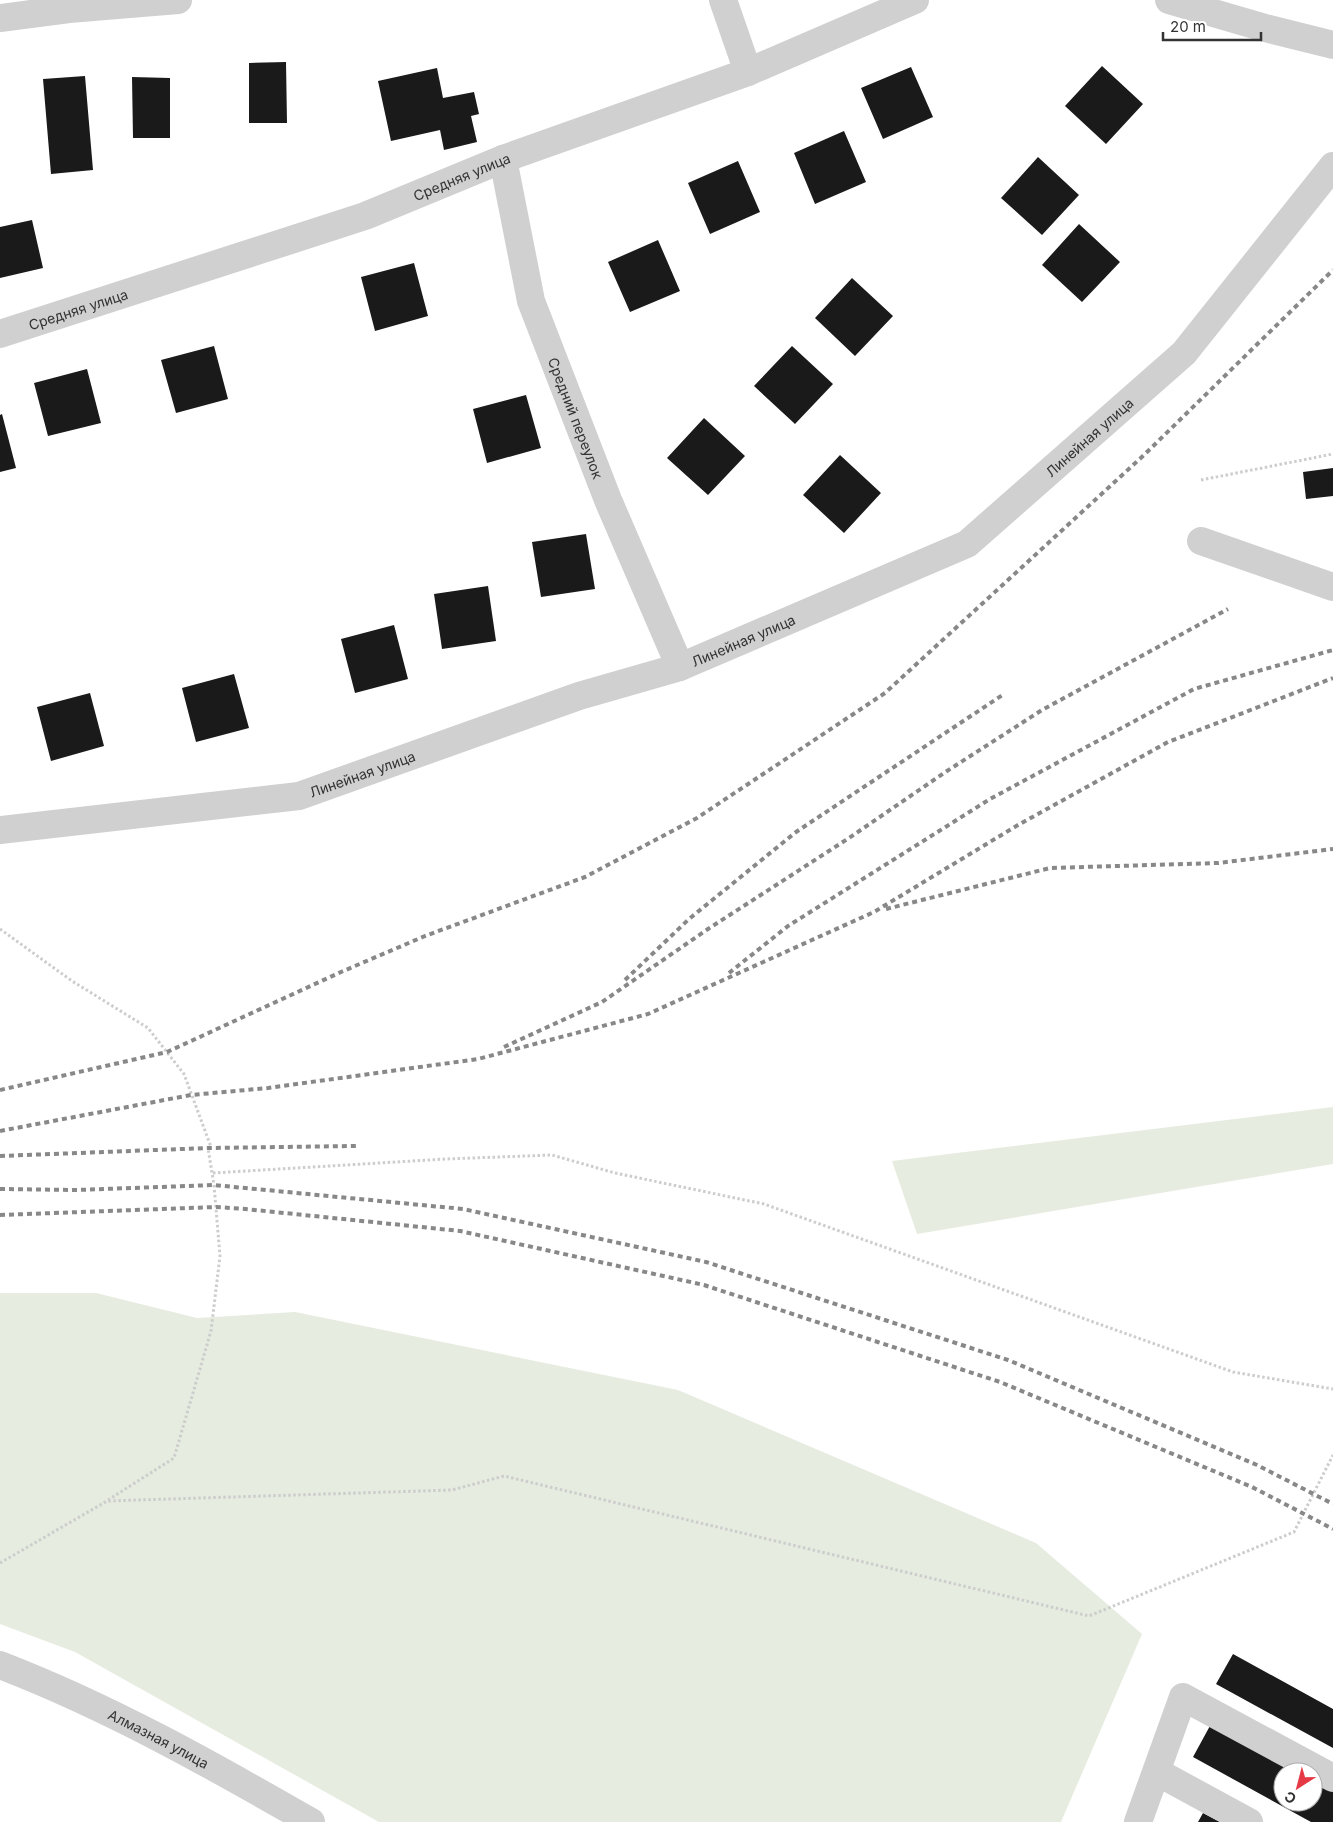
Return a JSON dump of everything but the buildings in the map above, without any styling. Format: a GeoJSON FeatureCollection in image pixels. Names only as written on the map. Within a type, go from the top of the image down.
{"type":"FeatureCollection","features":[{"type":"Feature","properties":{"kind":"street"},"geometry":{"type":"LineString","coordinates":[[0,18],[68,4],[178,0]]}},
{"type":"Feature","properties":{"kind":"street"},"geometry":{"type":"LineString","coordinates":[[724,0],[748,72]]}},
{"type":"Feature","properties":{"kind":"street","name":"Средняя улица"},"geometry":{"type":"LineString","coordinates":[[0,334],[364,216],[503,160],[748,72],[915,0]]}},
{"type":"Feature","properties":{"kind":"street"},"geometry":{"type":"LineString","coordinates":[[1169,0],[1265,28],[1333,45]]}},
{"type":"Feature","properties":{"kind":"street","name":"Средний переулок"},"geometry":{"type":"LineString","coordinates":[[503,160],[531,301],[608,500],[680,668]]}},
{"type":"Feature","properties":{"kind":"street","name":"Линейная улица"},"geometry":{"type":"LineString","coordinates":[[0,830],[299,796],[579,696],[680,668],[967,544],[1184,353],[1333,166]]}},
{"type":"Feature","properties":{"kind":"street"},"geometry":{"type":"LineString","coordinates":[[1201,541],[1333,587]]}},
{"type":"Feature","properties":{"kind":"street","name":"Алмазная улица"},"geometry":{"type":"LineString","coordinates":[[0,1665],[85,1701],[153,1734],[311,1822]]}},
{"type":"Feature","properties":{"kind":"street"},"geometry":{"type":"LineString","coordinates":[[1138,1822],[1183,1697],[1333,1778]]}},
{"type":"Feature","properties":{"kind":"street"},"geometry":{"type":"LineString","coordinates":[[1157,1772],[1250,1822]]}},
{"type":"Feature","properties":{"kind":"path"},"geometry":{"type":"LineString","coordinates":[[1201,480],[1333,454]]}},
{"type":"Feature","properties":{"kind":"path"},"geometry":{"type":"LineString","coordinates":[[0,930],[72,981],[148,1028],[184,1074],[210,1148],[208,1148],[213,1173],[220,1256],[210,1330],[174,1458],[107,1501],[0,1563]]}},
{"type":"Feature","properties":{"kind":"path"},"geometry":{"type":"LineString","coordinates":[[213,1173],[552,1155],[615,1173],[764,1204],[1233,1372],[1333,1389]]}},
{"type":"Feature","properties":{"kind":"path"},"geometry":{"type":"LineString","coordinates":[[107,1501],[452,1490],[504,1476],[1090,1616],[1294,1532],[1333,1455]]}},
{"type":"Feature","properties":{"kind":"shaded area"},"geometry":{"type":"Polygon","coordinates":[[[1333,1107],[1333,1164],[917,1234],[892,1161],[1333,1107]]]}},
{"type":"Feature","properties":{"kind":"shaded area"},"geometry":{"type":"Polygon","coordinates":[[[0,1293],[96,1293],[197,1318],[295,1312],[678,1390],[1036,1543],[1142,1634],[1061,1822],[379,1822],[75,1652],[0,1624],[0,1293]]]}},
{"type":"Feature","properties":{"kind":"railway"},"geometry":{"type":"LineString","coordinates":[[0,1090],[167,1052],[341,972],[425,936],[585,877],[697,818],[885,693],[1144,455],[1333,270]]}},
{"type":"Feature","properties":{"kind":"railway"},"geometry":{"type":"LineString","coordinates":[[504,1047],[602,1002],[708,929],[1042,710],[1228,609]]}},
{"type":"Feature","properties":{"kind":"railway"},"geometry":{"type":"LineString","coordinates":[[729,973],[788,926],[990,799],[1194,689],[1333,650]]}},
{"type":"Feature","properties":{"kind":"railway"},"geometry":{"type":"LineString","coordinates":[[0,1131],[191,1095],[268,1088],[478,1059],[648,1014],[874,912],[1018,825],[1168,742],[1333,678]]}},
{"type":"Feature","properties":{"kind":"railway"},"geometry":{"type":"LineString","coordinates":[[625,980],[689,919],[796,832],[1004,694]]}},
{"type":"Feature","properties":{"kind":"railway"},"geometry":{"type":"LineString","coordinates":[[886,909],[1050,868],[1218,863],[1333,849]]}},
{"type":"Feature","properties":{"kind":"railway"},"geometry":{"type":"LineString","coordinates":[[0,1156],[208,1148],[356,1146]]}},
{"type":"Feature","properties":{"kind":"railway"},"geometry":{"type":"LineString","coordinates":[[0,1189],[77,1190],[214,1185],[463,1209],[706,1262],[1008,1360],[1257,1465],[1333,1504]]}},
{"type":"Feature","properties":{"kind":"railway"},"geometry":{"type":"LineString","coordinates":[[0,1215],[216,1207],[245,1209],[460,1231],[704,1285],[1000,1382],[1252,1487],[1333,1529]]}}]}
